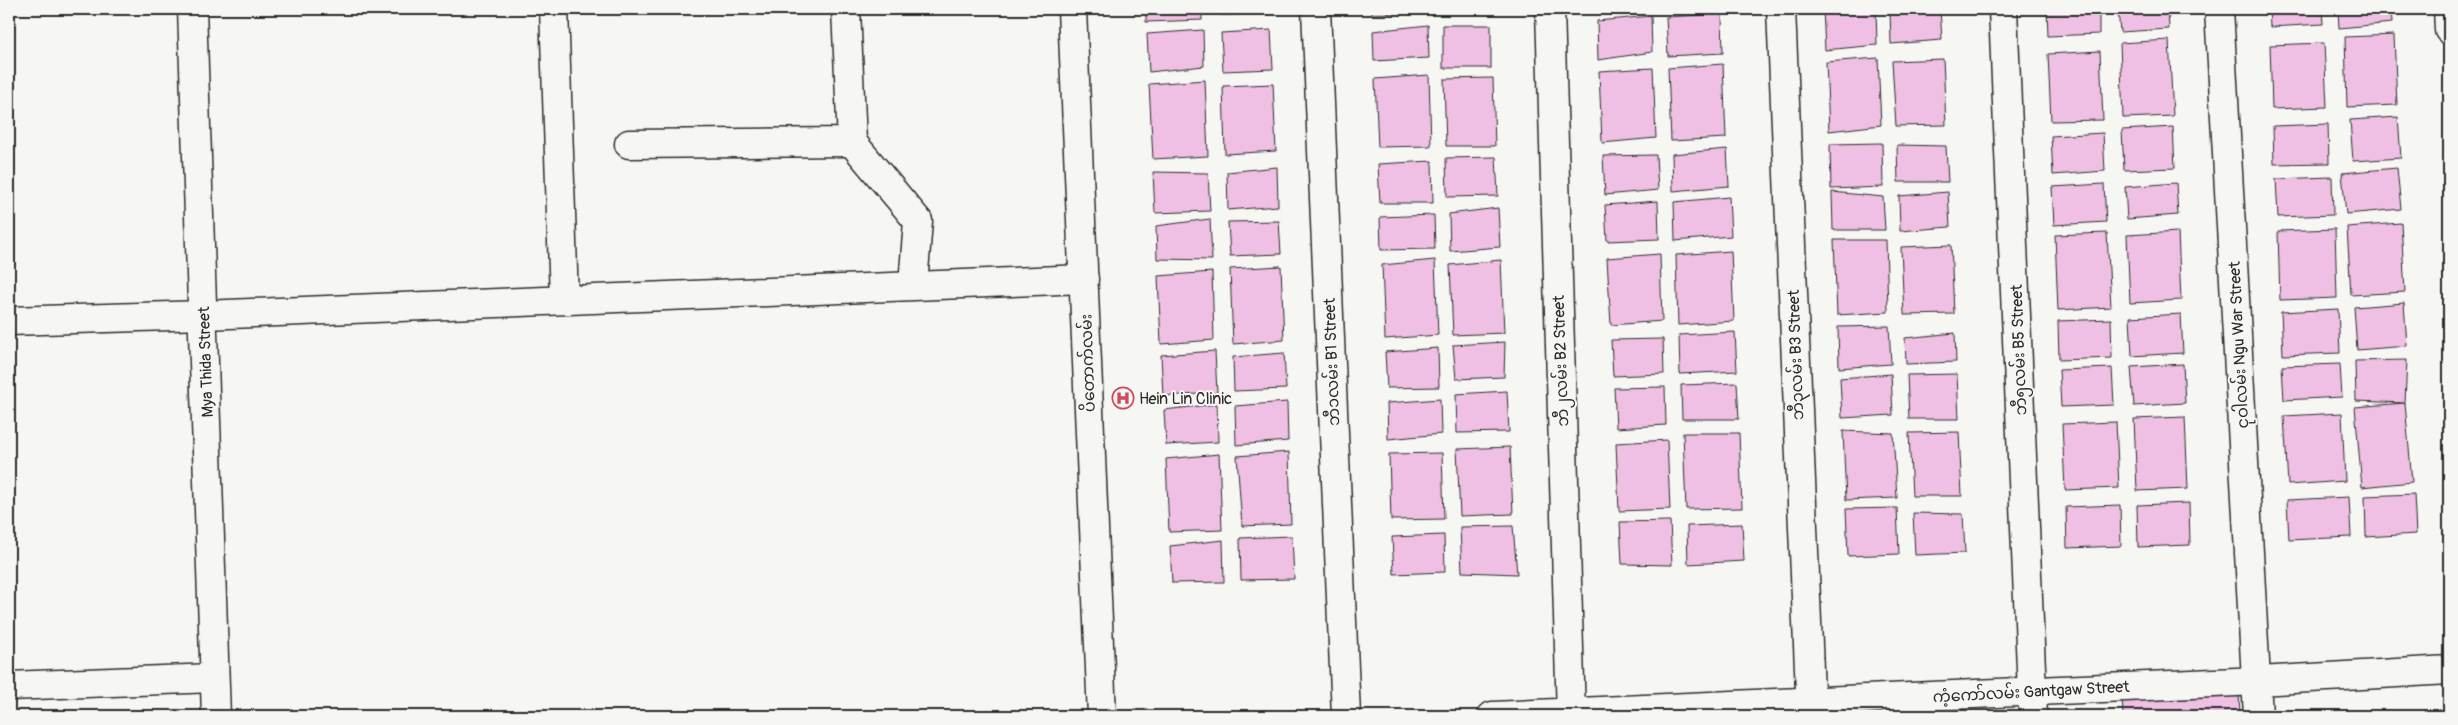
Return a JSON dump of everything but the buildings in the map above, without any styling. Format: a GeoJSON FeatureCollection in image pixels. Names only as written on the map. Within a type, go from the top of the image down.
{"type":"FeatureCollection","features":[{"type":"Feature","properties":{"kind":"street","name":"Mya Thida Street"},"geometry":{"type":"LineString","coordinates":[[192,9],[204,315],[216,716]]}},
{"type":"Feature","properties":{"kind":"street"},"geometry":{"type":"LineString","coordinates":[[554,9],[564,299]]}},
{"type":"Feature","properties":{"kind":"street"},"geometry":{"type":"LineString","coordinates":[[846,9],[852,142],[918,222],[913,285]]}},
{"type":"Feature","properties":{"kind":"street","name":"ပိတောက်လမ်း"},"geometry":{"type":"LineString","coordinates":[[1072,9],[1102,716]]}},
{"type":"Feature","properties":{"kind":"street","name":"ဘီ၁လမ်း B1 Street"},"geometry":{"type":"LineString","coordinates":[[1316,9],[1346,716]]}},
{"type":"Feature","properties":{"kind":"street","name":"ဘီ၂လမ်း B2 Street"},"geometry":{"type":"LineString","coordinates":[[1550,9],[1571,714]]}},
{"type":"Feature","properties":{"kind":"street","name":"ဘီ၃လမ်း B3 Street"},"geometry":{"type":"LineString","coordinates":[[1781,9],[1810,709]]}},
{"type":"Feature","properties":{"kind":"street","name":"ဘီ၅လမ်း B5 Street"},"geometry":{"type":"LineString","coordinates":[[2003,9],[2033,704]]}},
{"type":"Feature","properties":{"kind":"street","name":"ငုဝါလမ်း Ngu War Street"},"geometry":{"type":"LineString","coordinates":[[2219,9],[2258,681],[2258,716]]}},
{"type":"Feature","properties":{"kind":"street"},"geometry":{"type":"LineString","coordinates":[[2448,9],[2449,30]]}},
{"type":"Feature","properties":{"kind":"street"},"geometry":{"type":"LineString","coordinates":[[629,144],[852,142]]}},
{"type":"Feature","properties":{"kind":"street"},"geometry":{"type":"LineString","coordinates":[[9,321],[204,315],[1084,279]]}},
{"type":"Feature","properties":{"kind":"street","name":"ကံ့ကော်လမ်း Gantgaw Street"},"geometry":{"type":"LineString","coordinates":[[1492,716],[2033,704],[2258,681],[2449,670]]}},
{"type":"Feature","properties":{"kind":"street"},"geometry":{"type":"LineString","coordinates":[[9,686],[214,678]]}},
{"type":"Feature","properties":{"kind":"place","name":"Hein Lin Clinic"},"geometry":{"type":"Point","coordinates":[1123,398]}}]}
